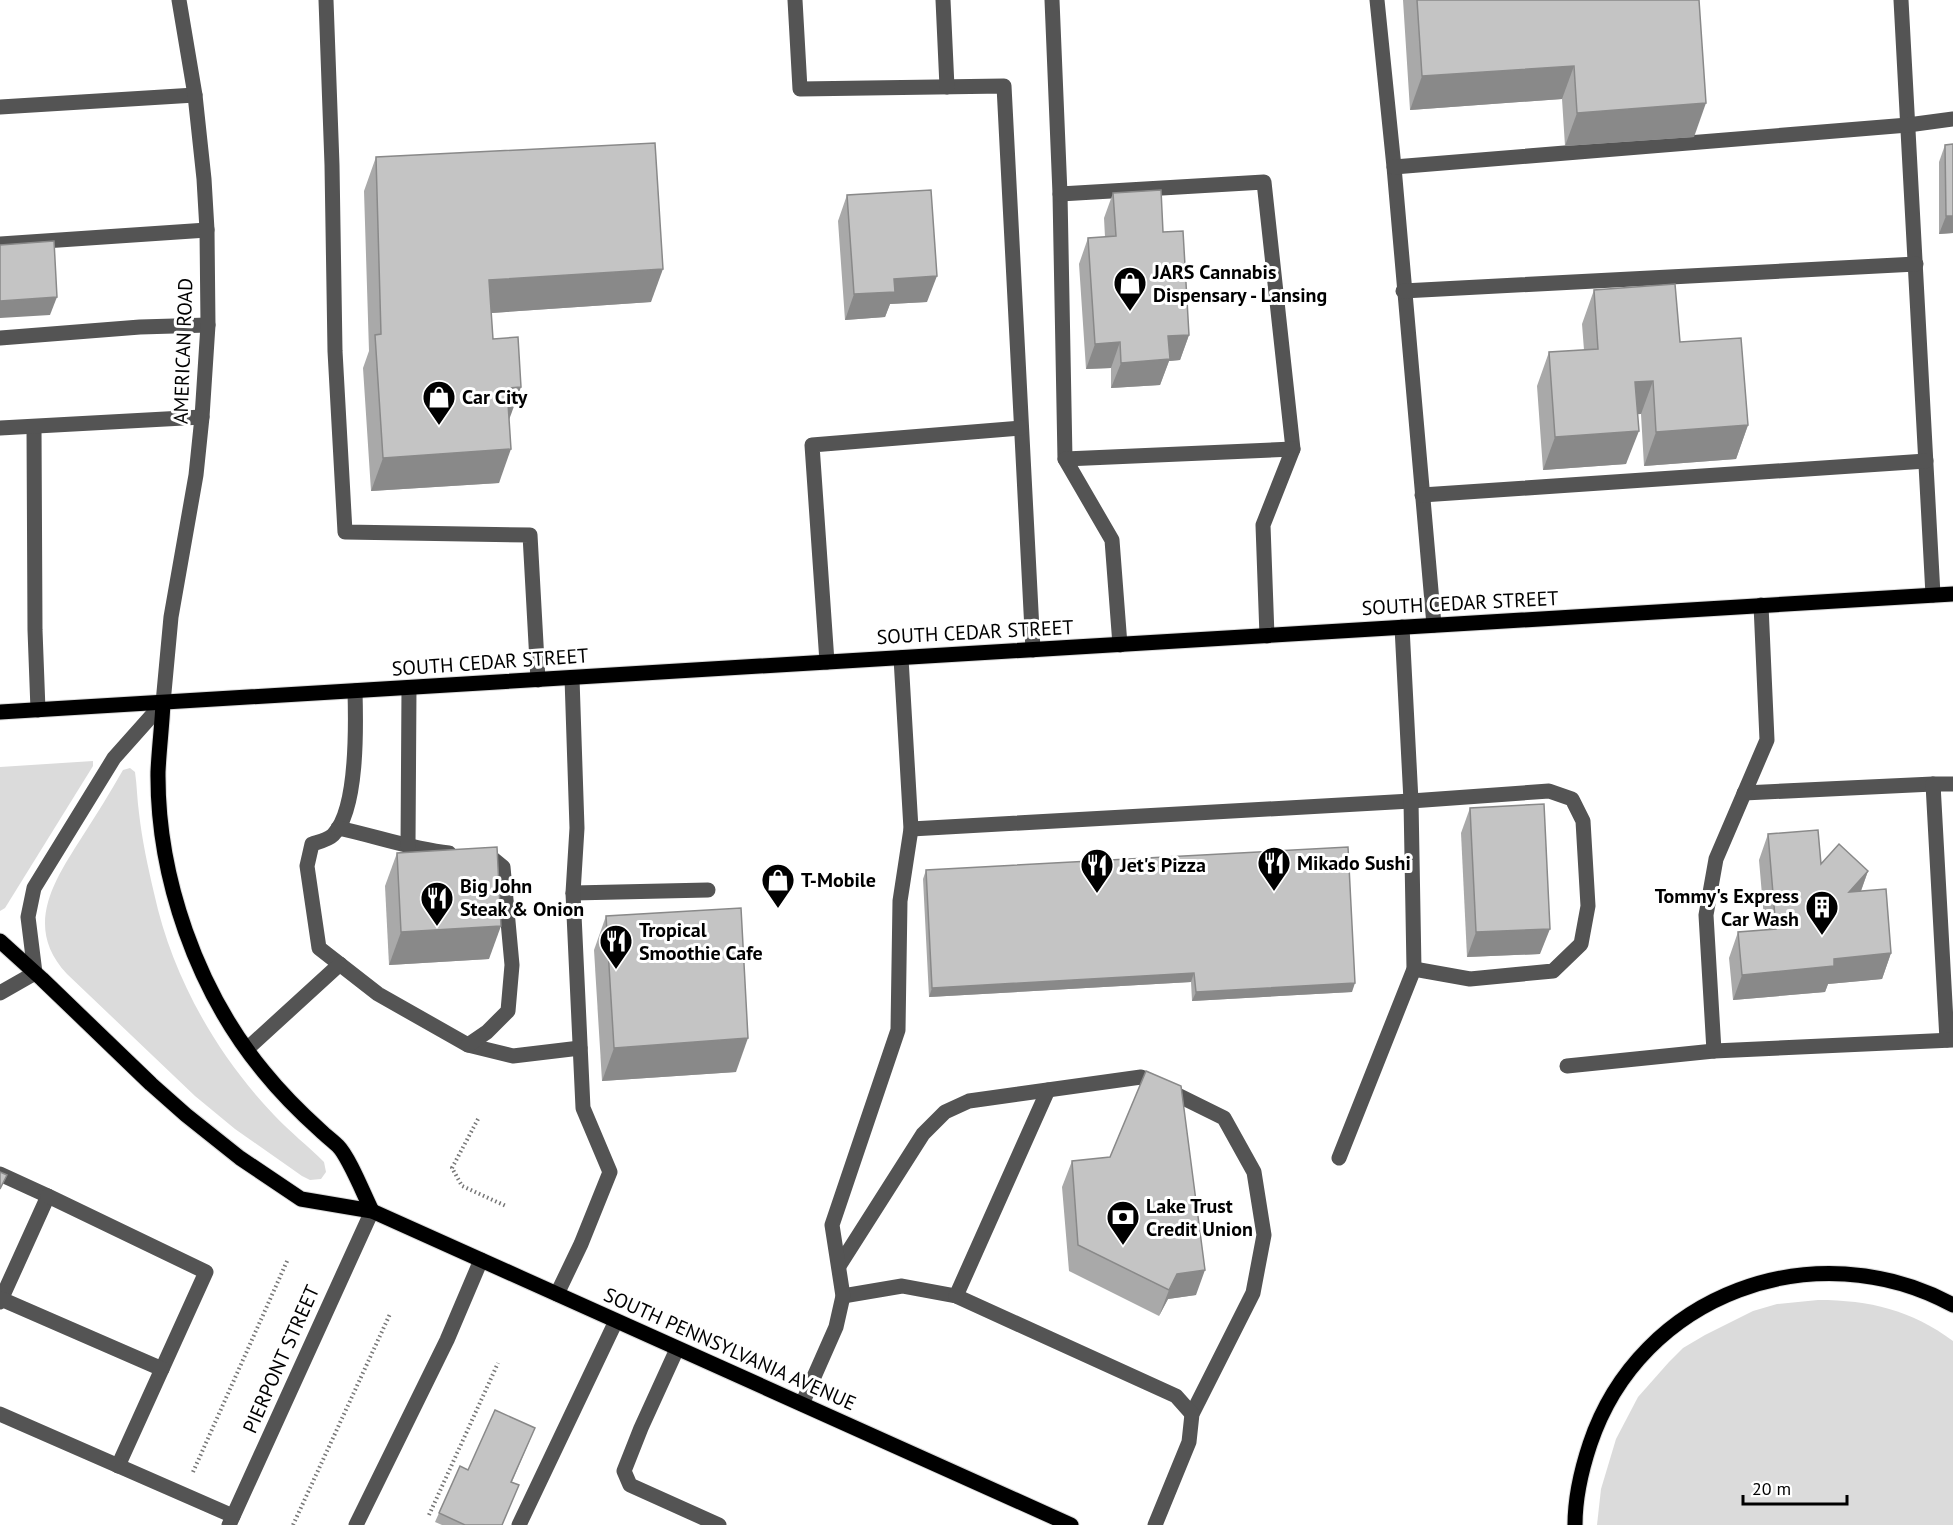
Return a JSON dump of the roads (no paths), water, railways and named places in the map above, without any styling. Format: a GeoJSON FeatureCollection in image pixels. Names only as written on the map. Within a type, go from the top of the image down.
{"type":"FeatureCollection","features":[{"type":"Feature","properties":{"kind":"main road","name":"SOUTH CEDAR STREET"},"geometry":{"type":"LineString","coordinates":[[0,712],[164,704],[1953,594]]}},
{"type":"Feature","properties":{"kind":"main road"},"geometry":{"type":"LineString","coordinates":[[164,704],[158,773],[164,845],[169,874],[187,934],[201,968],[227,1019],[247,1049],[289,1101],[340,1147],[372,1211]]}},
{"type":"Feature","properties":{"kind":"main road","name":"SOUTH PENNSYLVANIA AVENUE"},"geometry":{"type":"LineString","coordinates":[[0,942],[186,1115],[264,1175],[301,1199],[372,1211],[802,1404],[1044,1519],[1071,1525]]}},
{"type":"Feature","properties":{"kind":"main road"},"geometry":{"type":"LineString","coordinates":[[1575,1525],[1581,1472],[1595,1428],[1606,1407],[1641,1357],[1672,1327],[1700,1308],[1754,1285],[1797,1276],[1826,1273],[1877,1276],[1921,1290],[1953,1305]]}},
{"type":"Feature","properties":{"kind":"street","name":"AMERICAN ROAD"},"geometry":{"type":"LineString","coordinates":[[164,704],[171,617],[189,521],[202,417],[208,325],[207,230],[195,95],[178,0]]}},
{"type":"Feature","properties":{"kind":"street"},"geometry":{"type":"LineString","coordinates":[[326,0],[335,351],[345,532],[530,535],[538,680]]}},
{"type":"Feature","properties":{"kind":"street"},"geometry":{"type":"LineString","coordinates":[[795,0],[800,89],[1004,86],[1033,650]]}},
{"type":"Feature","properties":{"kind":"street"},"geometry":{"type":"LineString","coordinates":[[943,0],[947,87]]}},
{"type":"Feature","properties":{"kind":"street"},"geometry":{"type":"LineString","coordinates":[[1052,0],[1060,194],[1065,459],[1112,540],[1120,645]]}},
{"type":"Feature","properties":{"kind":"street"},"geometry":{"type":"LineString","coordinates":[[1377,0],[1434,626]]}},
{"type":"Feature","properties":{"kind":"street"},"geometry":{"type":"LineString","coordinates":[[1901,0],[1933,595]]}},
{"type":"Feature","properties":{"kind":"street"},"geometry":{"type":"LineString","coordinates":[[0,107],[195,95]]}},
{"type":"Feature","properties":{"kind":"street"},"geometry":{"type":"LineString","coordinates":[[1394,167],[1908,125],[1953,119]]}},
{"type":"Feature","properties":{"kind":"street"},"geometry":{"type":"LineString","coordinates":[[1060,194],[1264,182],[1293,449],[1263,525],[1266,636]]}},
{"type":"Feature","properties":{"kind":"street"},"geometry":{"type":"LineString","coordinates":[[0,244],[207,230]]}},
{"type":"Feature","properties":{"kind":"street"},"geometry":{"type":"LineString","coordinates":[[1404,291],[1916,264]]}},
{"type":"Feature","properties":{"kind":"street"},"geometry":{"type":"LineString","coordinates":[[0,338],[140,327],[208,325]]}},
{"type":"Feature","properties":{"kind":"street"},"geometry":{"type":"LineString","coordinates":[[0,428],[202,417]]}},
{"type":"Feature","properties":{"kind":"street"},"geometry":{"type":"LineString","coordinates":[[34,427],[35,630],[38,710]]}},
{"type":"Feature","properties":{"kind":"street"},"geometry":{"type":"LineString","coordinates":[[827,662],[812,445],[1021,428]]}},
{"type":"Feature","properties":{"kind":"street"},"geometry":{"type":"LineString","coordinates":[[1065,459],[1293,449]]}},
{"type":"Feature","properties":{"kind":"street"},"geometry":{"type":"LineString","coordinates":[[1422,495],[1926,461]]}},
{"type":"Feature","properties":{"kind":"street"},"geometry":{"type":"LineString","coordinates":[[1714,1051],[1706,915],[1716,860],[1767,740],[1761,605]]}},
{"type":"Feature","properties":{"kind":"street"},"geometry":{"type":"LineString","coordinates":[[1339,1158],[1414,969],[1411,801],[1402,627]]}},
{"type":"Feature","properties":{"kind":"street"},"geometry":{"type":"LineString","coordinates":[[802,1404],[836,1327],[843,1296],[832,1225],[898,1030],[900,901],[911,829],[901,658]]}},
{"type":"Feature","properties":{"kind":"street"},"geometry":{"type":"LineString","coordinates":[[557,1294],[581,1244],[610,1172],[583,1108],[573,893],[576,828],[572,678]]}},
{"type":"Feature","properties":{"kind":"street"},"geometry":{"type":"LineString","coordinates":[[408,846],[409,688]]}},
{"type":"Feature","properties":{"kind":"street"},"geometry":{"type":"LineString","coordinates":[[355,691],[356,754],[344,822],[332,837],[312,844],[307,866],[319,948],[378,994],[468,1045],[513,1056],[580,1048]]}},
{"type":"Feature","properties":{"kind":"street"},"geometry":{"type":"LineString","coordinates":[[0,993],[35,973],[28,916],[34,888],[114,758],[164,704]]}},
{"type":"Feature","properties":{"kind":"street"},"geometry":{"type":"LineString","coordinates":[[1567,1066],[1714,1051],[1950,1040],[1934,784]]}},
{"type":"Feature","properties":{"kind":"street"},"geometry":{"type":"LineString","coordinates":[[1744,792],[1953,784]]}},
{"type":"Feature","properties":{"kind":"street"},"geometry":{"type":"LineString","coordinates":[[911,829],[1411,801],[1549,790],[1572,799],[1583,821],[1588,906],[1581,944],[1553,971],[1470,979],[1414,969]]}},
{"type":"Feature","properties":{"kind":"street"},"geometry":{"type":"LineString","coordinates":[[338,828],[430,851],[492,858],[503,867],[512,965],[508,1011],[487,1032],[468,1045]]}},
{"type":"Feature","properties":{"kind":"street"},"geometry":{"type":"LineString","coordinates":[[573,893],[708,890]]}},
{"type":"Feature","properties":{"kind":"street"},"geometry":{"type":"LineString","coordinates":[[247,1049],[340,964]]}},
{"type":"Feature","properties":{"kind":"street"},"geometry":{"type":"LineString","coordinates":[[839,1266],[923,1134],[945,1112],[969,1101],[1142,1077],[1224,1118],[1254,1172],[1264,1235],[1253,1293],[1192,1414],[1189,1442],[1155,1525]]}},
{"type":"Feature","properties":{"kind":"street"},"geometry":{"type":"LineString","coordinates":[[956,1296],[1048,1090]]}},
{"type":"Feature","properties":{"kind":"street"},"geometry":{"type":"LineString","coordinates":[[0,1174],[206,1272],[118,1466]]}},
{"type":"Feature","properties":{"kind":"street"},"geometry":{"type":"LineString","coordinates":[[48,1196],[1,1300],[162,1369]]}},
{"type":"Feature","properties":{"kind":"street","name":"PIERPONT STREET"},"geometry":{"type":"LineString","coordinates":[[231,1521],[372,1211]]}},
{"type":"Feature","properties":{"kind":"street"},"geometry":{"type":"LineString","coordinates":[[356,1525],[447,1340],[481,1260]]}},
{"type":"Feature","properties":{"kind":"street"},"geometry":{"type":"LineString","coordinates":[[843,1296],[902,1286],[956,1296],[1176,1396],[1192,1414]]}},
{"type":"Feature","properties":{"kind":"street"},"geometry":{"type":"LineString","coordinates":[[519,1525],[616,1321]]}},
{"type":"Feature","properties":{"kind":"street"},"geometry":{"type":"LineString","coordinates":[[677,1349],[640,1428],[624,1471],[630,1485],[719,1525]]}},
{"type":"Feature","properties":{"kind":"street"},"geometry":{"type":"LineString","coordinates":[[0,1414],[183,1494],[231,1521]]}},
{"type":"Feature","properties":{"kind":"place","name":"JARS Cannabis Dispensary - Lansing"},"geometry":{"type":"Point","coordinates":[1130,312]}},
{"type":"Feature","properties":{"kind":"place","name":"Car City"},"geometry":{"type":"Point","coordinates":[439,426]}},
{"type":"Feature","properties":{"kind":"place","name":"Mikado Sushi"},"geometry":{"type":"Point","coordinates":[1274,892]}},
{"type":"Feature","properties":{"kind":"place","name":"Jet's Pizza"},"geometry":{"type":"Point","coordinates":[1097,894]}},
{"type":"Feature","properties":{"kind":"place","name":"T-Mobile"},"geometry":{"type":"Point","coordinates":[778,909]}},
{"type":"Feature","properties":{"kind":"place","name":"Big John Steak & Onion"},"geometry":{"type":"Point","coordinates":[437,927]}},
{"type":"Feature","properties":{"kind":"place","name":"Tommy's Express Car Wash"},"geometry":{"type":"Point","coordinates":[1822,936]}},
{"type":"Feature","properties":{"kind":"place","name":"Tropical Smoothie Cafe"},"geometry":{"type":"Point","coordinates":[616,970]}},
{"type":"Feature","properties":{"kind":"place","name":"Lake Trust Credit Union"},"geometry":{"type":"Point","coordinates":[1123,1246]}}]}
